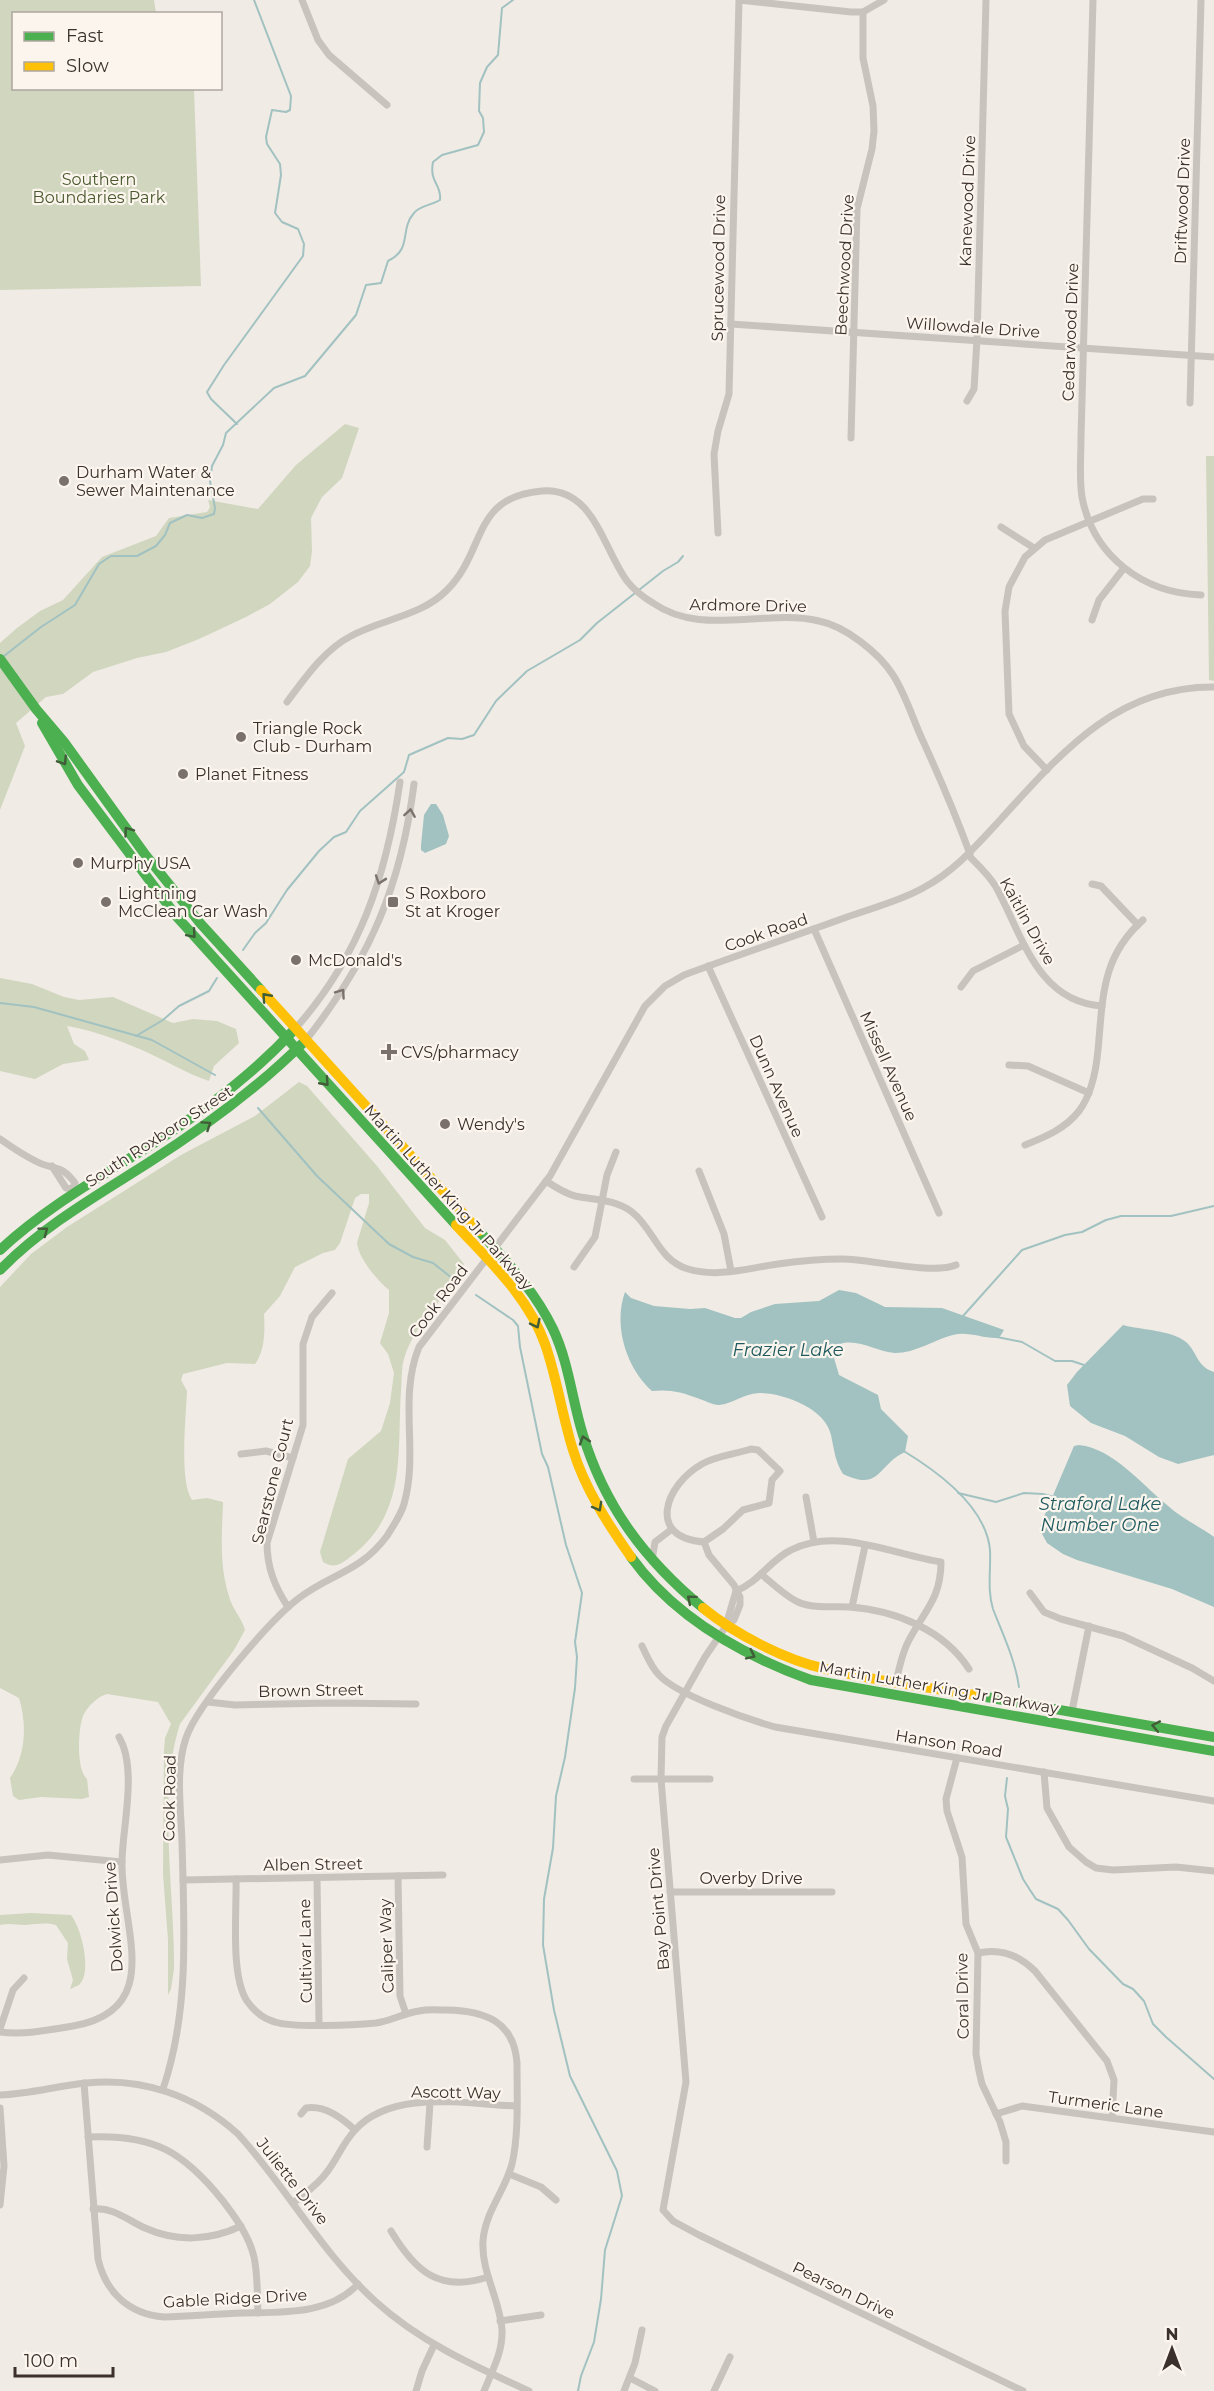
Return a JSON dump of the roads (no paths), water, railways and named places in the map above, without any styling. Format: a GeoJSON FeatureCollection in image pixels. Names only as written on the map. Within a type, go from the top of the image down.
{"type":"FeatureCollection","features":[{"type":"Feature","properties":{"kind":"main road","name":"Martin Luther King Jr Parkway"},"geometry":{"type":"LineString","coordinates":[[0,659],[173,890],[233,962],[527,1284],[552,1326],[563,1355],[578,1421],[592,1463],[613,1506],[652,1562],[680,1590],[726,1626],[761,1646],[802,1662],[844,1674],[1214,1737]]}},
{"type":"Feature","properties":{"kind":"main road","name":"Martin Luther King Jr Parkway"},"geometry":{"type":"LineString","coordinates":[[36,710],[78,785],[153,886],[217,963],[516,1291],[540,1334],[551,1361],[573,1451],[588,1488],[609,1526],[640,1569],[658,1589],[718,1637],[747,1654],[811,1680],[1214,1751]]}},
{"type":"Feature","properties":{"kind":"main road","name":"South Roxboro Street"},"geometry":{"type":"LineString","coordinates":[[0,1250],[30,1222],[73,1191],[215,1103],[254,1072],[295,1029]]}},
{"type":"Feature","properties":{"kind":"main road","name":"South Roxboro Street"},"geometry":{"type":"LineString","coordinates":[[0,1270],[37,1235],[57,1221],[234,1107],[306,1040]]}},
{"type":"Feature","properties":{"kind":"street"},"geometry":{"type":"LineString","coordinates":[[302,0],[318,40],[329,55],[387,105]]}},
{"type":"Feature","properties":{"kind":"street"},"geometry":{"type":"LineString","coordinates":[[739,0],[863,12],[884,0]]}},
{"type":"Feature","properties":{"kind":"street","name":"Sprucewood Drive"},"geometry":{"type":"LineString","coordinates":[[718,533],[714,454],[729,394],[739,0]]}},
{"type":"Feature","properties":{"kind":"street","name":"Kanewood Drive"},"geometry":{"type":"LineString","coordinates":[[967,401],[974,389],[986,0]]}},
{"type":"Feature","properties":{"kind":"street","name":"Cedarwood Drive"},"geometry":{"type":"LineString","coordinates":[[1093,0],[1082,496],[1089,521],[1102,545],[1124,568],[1146,583],[1160,589],[1201,596]]}},
{"type":"Feature","properties":{"kind":"street","name":"Driftwood Drive"},"geometry":{"type":"LineString","coordinates":[[1190,403],[1201,0]]}},
{"type":"Feature","properties":{"kind":"street","name":"Beechwood Drive"},"geometry":{"type":"LineString","coordinates":[[851,438],[857,209],[872,149],[874,131],[873,106],[863,58],[863,12]]}},
{"type":"Feature","properties":{"kind":"street","name":"Willowdale Drive"},"geometry":{"type":"LineString","coordinates":[[731,324],[1214,357]]}},
{"type":"Feature","properties":{"kind":"street","name":"Ardmore Drive"},"geometry":{"type":"LineString","coordinates":[[287,702],[320,660],[347,638],[420,609],[444,593],[466,566],[486,520],[496,507],[509,499],[540,491],[553,492],[568,497],[585,508],[595,520],[627,580],[645,598],[667,612],[682,618],[709,621],[801,618],[824,622],[866,646],[880,659],[896,680],[945,791],[969,855]]}},
{"type":"Feature","properties":{"kind":"street"},"geometry":{"type":"LineString","coordinates":[[1047,770],[1032,756],[1017,736],[1007,701],[1006,598],[1018,568],[1034,548],[1057,533],[1143,499],[1153,499]]}},
{"type":"Feature","properties":{"kind":"street"},"geometry":{"type":"LineString","coordinates":[[1001,527],[1034,548]]}},
{"type":"Feature","properties":{"kind":"street"},"geometry":{"type":"LineString","coordinates":[[1092,620],[1100,600],[1124,568]]}},
{"type":"Feature","properties":{"kind":"street","name":"Cook Road"},"geometry":{"type":"LineString","coordinates":[[163,2090],[174,2054],[183,1985],[181,1783],[183,1749],[190,1728],[235,1667],[288,1607],[305,1594],[363,1562],[387,1536],[404,1506],[409,1478],[409,1388],[412,1368],[424,1341],[546,1181],[590,1108],[645,1006],[665,986],[684,975],[923,888],[969,855],[1081,735],[1117,712],[1179,690],[1214,687]]}},
{"type":"Feature","properties":{"kind":"street","name":"South Roxboro Street"},"geometry":{"type":"LineString","coordinates":[[295,1029],[325,992],[360,931],[383,871],[392,837],[400,782]]}},
{"type":"Feature","properties":{"kind":"street","name":"South Roxboro Street"},"geometry":{"type":"LineString","coordinates":[[306,1040],[344,989],[380,920],[399,866],[414,784]]}},
{"type":"Feature","properties":{"kind":"street","name":"Kaitlin Drive"},"geometry":{"type":"LineString","coordinates":[[969,855],[994,884],[1023,945],[1040,973],[1056,989],[1075,1000],[1102,1006]]}},
{"type":"Feature","properties":{"kind":"street"},"geometry":{"type":"LineString","coordinates":[[1025,1145],[1064,1125],[1079,1111],[1089,1093],[1096,1068],[1102,1006],[1109,967],[1124,940],[1141,922],[1101,886],[1092,884]]}},
{"type":"Feature","properties":{"kind":"street","name":"Missell Avenue"},"geometry":{"type":"LineString","coordinates":[[814,929],[939,1213]]}},
{"type":"Feature","properties":{"kind":"street"},"geometry":{"type":"LineString","coordinates":[[961,987],[973,971],[1023,945]]}},
{"type":"Feature","properties":{"kind":"street","name":"Dunn Avenue"},"geometry":{"type":"LineString","coordinates":[[708,966],[822,1216]]}},
{"type":"Feature","properties":{"kind":"street"},"geometry":{"type":"LineString","coordinates":[[1009,1065],[1028,1066],[1089,1093]]}},
{"type":"Feature","properties":{"kind":"street"},"geometry":{"type":"LineString","coordinates":[[0,1138],[28,1157],[52,1166],[66,1188],[73,1191]]}},
{"type":"Feature","properties":{"kind":"street"},"geometry":{"type":"LineString","coordinates":[[574,1267],[593,1242],[607,1175],[616,1152]]}},
{"type":"Feature","properties":{"kind":"street"},"geometry":{"type":"LineString","coordinates":[[699,1172],[724,1234],[730,1271]]}},
{"type":"Feature","properties":{"kind":"street"},"geometry":{"type":"LineString","coordinates":[[546,1181],[569,1194],[613,1203],[632,1212],[644,1224],[662,1252],[676,1264],[695,1271],[712,1273],[830,1259],[859,1259],[947,1268],[956,1265]]}},
{"type":"Feature","properties":{"kind":"street","name":"Searstone Court"},"geometry":{"type":"LineString","coordinates":[[288,1607],[272,1579],[267,1557],[267,1543],[303,1425],[303,1344],[312,1317],[332,1293]]}},
{"type":"Feature","properties":{"kind":"street"},"geometry":{"type":"LineString","coordinates":[[751,1449],[759,1450],[780,1471],[772,1480],[768,1503],[743,1510],[723,1529],[704,1542],[690,1541],[672,1529],[666,1518],[670,1497],[702,1464],[751,1449]]}},
{"type":"Feature","properties":{"kind":"street"},"geometry":{"type":"LineString","coordinates":[[241,1454],[266,1451],[293,1458]]}},
{"type":"Feature","properties":{"kind":"street"},"geometry":{"type":"LineString","coordinates":[[806,1497],[814,1542]]}},
{"type":"Feature","properties":{"kind":"street"},"geometry":{"type":"LineString","coordinates":[[652,1562],[652,1552],[656,1542],[672,1529]]}},
{"type":"Feature","properties":{"kind":"street"},"geometry":{"type":"LineString","coordinates":[[635,1540],[656,1542]]}},
{"type":"Feature","properties":{"kind":"street"},"geometry":{"type":"LineString","coordinates":[[704,1542],[709,1555],[736,1591],[747,1587],[785,1553],[814,1542],[842,1541],[941,1562],[938,1592],[930,1609],[904,1649],[896,1682]]}},
{"type":"Feature","properties":{"kind":"street"},"geometry":{"type":"LineString","coordinates":[[852,1607],[865,1546]]}},
{"type":"Feature","properties":{"kind":"street"},"geometry":{"type":"LineString","coordinates":[[761,1574],[798,1602],[813,1606],[852,1607],[888,1613],[918,1626],[945,1641],[962,1658],[969,1669]]}},
{"type":"Feature","properties":{"kind":"street","name":"Bay Point Drive"},"geometry":{"type":"LineString","coordinates":[[663,2204],[686,2082],[661,1779],[662,1737],[674,1708],[718,1637],[734,1620],[740,1605],[736,1591]]}},
{"type":"Feature","properties":{"kind":"street"},"geometry":{"type":"LineString","coordinates":[[1030,1593],[1044,1612],[1123,1636],[1214,1681]]}},
{"type":"Feature","properties":{"kind":"street"},"geometry":{"type":"LineString","coordinates":[[1072,1711],[1089,1626]]}},
{"type":"Feature","properties":{"kind":"street","name":"Hanson Road"},"geometry":{"type":"LineString","coordinates":[[642,1646],[658,1674],[671,1685],[752,1720],[775,1727],[1214,1801]]}},
{"type":"Feature","properties":{"kind":"street","name":"Brown Street"},"geometry":{"type":"LineString","coordinates":[[208,1702],[235,1705],[416,1704]]}},
{"type":"Feature","properties":{"kind":"street","name":"Dolwick Drive"},"geometry":{"type":"LineString","coordinates":[[0,2030],[28,2033],[92,2022],[112,2012],[125,1998],[131,1983],[133,1965],[123,1893],[122,1862],[128,1805],[126,1757],[119,1737]]}},
{"type":"Feature","properties":{"kind":"street","name":"Coral Drive"},"geometry":{"type":"LineString","coordinates":[[957,1758],[946,1800],[946,1811],[962,1857],[966,1924],[978,1953],[976,2054],[982,2085],[1006,2142],[1006,2161]]}},
{"type":"Feature","properties":{"kind":"street"},"geometry":{"type":"LineString","coordinates":[[1044,1772],[1047,1808],[1069,1847],[1096,1868],[1113,1870],[1176,1867],[1214,1871]]}},
{"type":"Feature","properties":{"kind":"street"},"geometry":{"type":"LineString","coordinates":[[634,1779],[710,1779]]}},
{"type":"Feature","properties":{"kind":"street"},"geometry":{"type":"LineString","coordinates":[[0,1860],[48,1855],[122,1862]]}},
{"type":"Feature","properties":{"kind":"street","name":"Alben Street"},"geometry":{"type":"LineString","coordinates":[[183,1880],[443,1875]]}},
{"type":"Feature","properties":{"kind":"street","name":"Caliper Way"},"geometry":{"type":"LineString","coordinates":[[398,1876],[400,1996],[406,2014]]}},
{"type":"Feature","properties":{"kind":"street","name":"Cultivar Lane"},"geometry":{"type":"LineString","coordinates":[[317,1878],[319,2024]]}},
{"type":"Feature","properties":{"kind":"street"},"geometry":{"type":"LineString","coordinates":[[236,1879],[238,1973],[247,2001],[259,2015],[276,2023],[376,2023],[421,2010],[464,2010],[482,2014],[500,2025],[510,2036],[516,2050],[514,2152],[509,2174],[491,2208],[484,2229],[483,2251],[502,2331],[499,2353],[484,2391]]}},
{"type":"Feature","properties":{"kind":"street","name":"Overby Drive"},"geometry":{"type":"LineString","coordinates":[[670,1892],[832,1892]]}},
{"type":"Feature","properties":{"kind":"street"},"geometry":{"type":"LineString","coordinates":[[978,1953],[1003,1952],[1027,1963],[1035,1971],[1107,2061],[1114,2080],[1112,2118]]}},
{"type":"Feature","properties":{"kind":"street"},"geometry":{"type":"LineString","coordinates":[[0,2030],[13,1990],[24,1978]]}},
{"type":"Feature","properties":{"kind":"street","name":"Juliette Drive"},"geometry":{"type":"LineString","coordinates":[[0,2095],[84,2083],[120,2081],[163,2090],[196,2103],[225,2122],[250,2147],[357,2284],[382,2307],[457,2359],[528,2391]]}},
{"type":"Feature","properties":{"kind":"street","name":"Gable Ridge Drive"},"geometry":{"type":"LineString","coordinates":[[84,2083],[100,2270],[110,2288],[124,2303],[143,2313],[164,2317],[258,2313],[315,2308],[339,2298],[357,2284]]}},
{"type":"Feature","properties":{"kind":"street","name":"Ascott Way"},"geometry":{"type":"LineString","coordinates":[[293,2203],[326,2174],[355,2130],[368,2119],[390,2108],[414,2103],[516,2106]]}},
{"type":"Feature","properties":{"kind":"street"},"geometry":{"type":"LineString","coordinates":[[427,2147],[430,2103]]}},
{"type":"Feature","properties":{"kind":"street","name":"Turmeric Lane"},"geometry":{"type":"LineString","coordinates":[[996,2114],[1022,2106],[1214,2132]]}},
{"type":"Feature","properties":{"kind":"street"},"geometry":{"type":"LineString","coordinates":[[0,2108],[4,2166],[0,2205]]}},
{"type":"Feature","properties":{"kind":"street"},"geometry":{"type":"LineString","coordinates":[[301,2114],[306,2108],[317,2108],[335,2114],[355,2130]]}},
{"type":"Feature","properties":{"kind":"street"},"geometry":{"type":"LineString","coordinates":[[88,2137],[129,2138],[169,2151],[205,2178],[241,2226],[254,2256],[258,2313]]}},
{"type":"Feature","properties":{"kind":"street"},"geometry":{"type":"LineString","coordinates":[[509,2174],[541,2187],[556,2200]]}},
{"type":"Feature","properties":{"kind":"street","name":"Pearson Drive"},"geometry":{"type":"LineString","coordinates":[[663,2204],[663,2210],[673,2221],[1023,2391]]}},
{"type":"Feature","properties":{"kind":"street"},"geometry":{"type":"LineString","coordinates":[[93,2209],[111,2209],[145,2228],[182,2238],[207,2237],[241,2226]]}},
{"type":"Feature","properties":{"kind":"street"},"geometry":{"type":"LineString","coordinates":[[391,2231],[407,2256],[429,2275],[461,2283],[488,2277]]}},
{"type":"Feature","properties":{"kind":"street"},"geometry":{"type":"LineString","coordinates":[[500,2321],[541,2314]]}},
{"type":"Feature","properties":{"kind":"street"},"geometry":{"type":"LineString","coordinates":[[624,2391],[630,2378],[642,2330]]}},
{"type":"Feature","properties":{"kind":"street"},"geometry":{"type":"LineString","coordinates":[[417,2391],[422,2371],[434,2345]]}},
{"type":"Feature","properties":{"kind":"street"},"geometry":{"type":"LineString","coordinates":[[714,2391],[730,2357]]}},
{"type":"Feature","properties":{"kind":"street"},"geometry":{"type":"LineString","coordinates":[[630,2378],[655,2391]]}},
{"type":"Feature","properties":{"kind":"water"},"geometry":{"type":"Polygon","coordinates":[[[431,804],[436,804],[443,815],[449,836],[446,844],[425,853],[421,850],[424,815],[431,804]]]}},
{"type":"Feature","properties":{"kind":"water","name":"Frazier Lake"},"geometry":{"type":"Polygon","coordinates":[[[839,1290],[856,1293],[885,1307],[942,1308],[1004,1330],[999,1338],[959,1334],[917,1349],[895,1353],[861,1344],[840,1344],[834,1358],[839,1375],[878,1395],[881,1409],[908,1436],[905,1452],[896,1457],[878,1475],[865,1480],[843,1474],[836,1460],[827,1425],[812,1410],[791,1399],[759,1393],[716,1405],[681,1393],[664,1390],[652,1391],[635,1370],[621,1332],[620,1318],[625,1292],[631,1298],[654,1306],[705,1308],[741,1318],[775,1304],[819,1301],[839,1290]]]}},
{"type":"Feature","properties":{"kind":"water"},"geometry":{"type":"Polygon","coordinates":[[[1123,1325],[1180,1338],[1190,1346],[1200,1363],[1214,1372],[1214,1455],[1178,1464],[1159,1457],[1125,1436],[1091,1423],[1070,1406],[1067,1385],[1123,1325]]]}},
{"type":"Feature","properties":{"kind":"water","name":"Straford Lake Number One"},"geometry":{"type":"Polygon","coordinates":[[[1079,1445],[1104,1453],[1115,1460],[1172,1510],[1214,1537],[1214,1607],[1172,1589],[1077,1560],[1047,1543],[1040,1526],[1074,1446],[1079,1445]]]}},
{"type":"Feature","properties":{"kind":"waterway"},"geometry":{"type":"LineString","coordinates":[[237,424],[211,399],[207,392],[303,256],[304,244],[298,229],[282,222],[275,213],[281,175],[280,164],[267,144],[266,137],[272,110],[286,112],[290,110],[291,96],[254,0]]}},
{"type":"Feature","properties":{"kind":"waterway"},"geometry":{"type":"LineString","coordinates":[[4,656],[41,627],[75,605],[99,564],[111,556],[137,556],[156,546],[165,535],[170,523],[187,515],[202,518],[214,514],[210,481],[212,466],[223,445],[226,433],[274,388],[305,376],[356,315],[366,285],[381,283],[388,261],[396,256],[403,245],[407,226],[414,213],[440,200],[433,175],[433,162],[442,155],[478,145],[484,132],[483,118],[479,111],[480,83],[487,67],[498,55],[502,8],[513,0]]}},
{"type":"Feature","properties":{"kind":"waterway"},"geometry":{"type":"LineString","coordinates":[[243,950],[255,933],[266,923],[287,890],[319,851],[334,837],[346,832],[360,811],[404,772],[409,755],[448,738],[462,739],[474,735],[496,701],[527,671],[580,640],[597,623],[683,556]]}},
{"type":"Feature","properties":{"kind":"waterway"},"geometry":{"type":"LineString","coordinates":[[136,1036],[163,1020],[179,1006],[209,991],[217,978]]}},
{"type":"Feature","properties":{"kind":"waterway"},"geometry":{"type":"LineString","coordinates":[[0,1003],[34,1007],[152,1040],[215,1075]]}},
{"type":"Feature","properties":{"kind":"waterway"},"geometry":{"type":"LineString","coordinates":[[258,1108],[317,1176],[389,1244],[413,1257],[433,1263],[457,1282]]}},
{"type":"Feature","properties":{"kind":"waterway"},"geometry":{"type":"LineString","coordinates":[[963,1316],[1022,1250],[1065,1235],[1082,1232],[1106,1220],[1121,1216],[1171,1216],[1214,1206]]}},
{"type":"Feature","properties":{"kind":"waterway"},"geometry":{"type":"LineString","coordinates":[[476,1295],[513,1320],[518,1326],[520,1347],[542,1454],[548,1467],[566,1545],[582,1593],[575,1642],[577,1657],[575,1688],[565,1757],[556,1796],[553,1848],[544,1899],[543,1945],[554,2010],[570,2076],[617,2171],[622,2196],[605,2250],[601,2299],[594,2342],[581,2376],[578,2391]]}},
{"type":"Feature","properties":{"kind":"waterway"},"geometry":{"type":"LineString","coordinates":[[997,1337],[1022,1342],[1055,1361],[1072,1361],[1084,1365]]}},
{"type":"Feature","properties":{"kind":"waterway"},"geometry":{"type":"LineString","coordinates":[[902,1450],[930,1468],[958,1491],[970,1505],[987,1534],[990,1550],[991,1602],[1012,1657],[1019,1687]]}},
{"type":"Feature","properties":{"kind":"waterway"},"geometry":{"type":"LineString","coordinates":[[958,1493],[996,1502],[1024,1493],[1054,1497]]}},
{"type":"Feature","properties":{"kind":"waterway"},"geometry":{"type":"LineString","coordinates":[[1007,1778],[1006,1837],[1023,1879],[1036,1899],[1058,1909],[1089,1949],[1123,1984],[1133,1989],[1144,2001],[1153,2024],[1214,2079]]}},
{"type":"Feature","properties":{"kind":"place","name":"Durham Water & Sewer Maintenance"},"geometry":{"type":"Point","coordinates":[64,481]}},
{"type":"Feature","properties":{"kind":"place","name":"Triangle Rock Club - Durham"},"geometry":{"type":"Point","coordinates":[241,737]}},
{"type":"Feature","properties":{"kind":"place","name":"Planet Fitness"},"geometry":{"type":"Point","coordinates":[183,774]}},
{"type":"Feature","properties":{"kind":"place","name":"Murphy USA"},"geometry":{"type":"Point","coordinates":[78,863]}},
{"type":"Feature","properties":{"kind":"place","name":"Lightning McClean Car Wash"},"geometry":{"type":"Point","coordinates":[106,902]}},
{"type":"Feature","properties":{"kind":"place","name":"S Roxboro St at Kroger"},"geometry":{"type":"Point","coordinates":[393,902]}},
{"type":"Feature","properties":{"kind":"place","name":"McDonald's"},"geometry":{"type":"Point","coordinates":[296,960]}},
{"type":"Feature","properties":{"kind":"place","name":"CVS/pharmacy"},"geometry":{"type":"Point","coordinates":[389,1052]}},
{"type":"Feature","properties":{"kind":"place","name":"Wendy's"},"geometry":{"type":"Point","coordinates":[445,1124]}},
{"type":"Feature","properties":{"kind":"park label","name":"Southern Boundaries Park"},"geometry":{"type":"Point","coordinates":[99,188]}}]}
